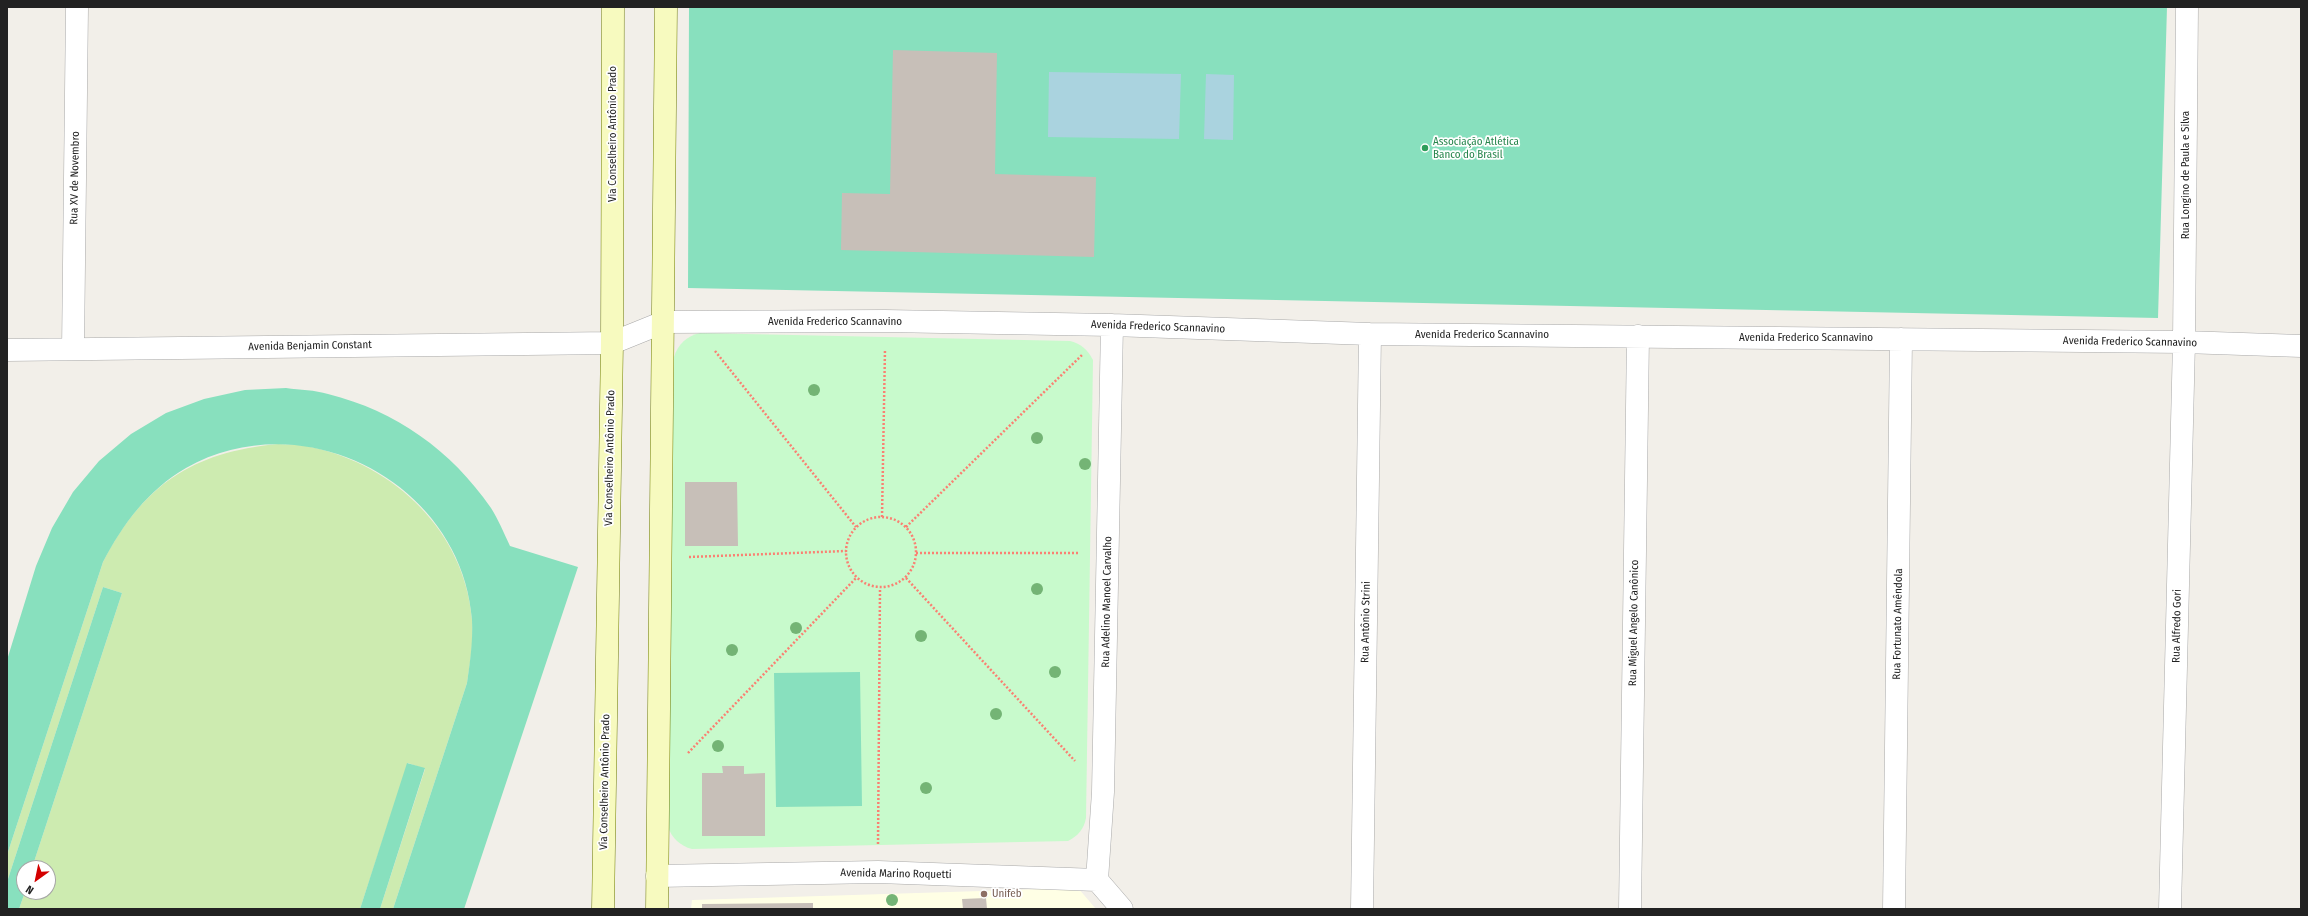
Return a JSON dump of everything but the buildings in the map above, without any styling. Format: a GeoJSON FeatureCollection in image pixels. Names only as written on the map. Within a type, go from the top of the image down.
{"type":"FeatureCollection","features":[{"type":"Feature","properties":{"kind":"main road","name":"Via Conselheiro Antônio Prado"},"geometry":{"type":"LineString","coordinates":[[603,909],[612,342],[613,7]]}},
{"type":"Feature","properties":{"kind":"main road"},"geometry":{"type":"LineString","coordinates":[[657,909],[666,7]]}},
{"type":"Feature","properties":{"kind":"street","name":"Rua XV de Novembro"},"geometry":{"type":"LineString","coordinates":[[72,349],[77,7]]}},
{"type":"Feature","properties":{"kind":"street","name":"Rua Longino de Paula e Silva"},"geometry":{"type":"LineString","coordinates":[[2184,342],[2187,7]]}},
{"type":"Feature","properties":{"kind":"street","name":"Avenida Frederico Scannavino"},"geometry":{"type":"LineString","coordinates":[[664,322],[885,321],[1112,325],[1370,334],[2184,342],[2301,346]]}},
{"type":"Feature","properties":{"kind":"street"},"geometry":{"type":"LineString","coordinates":[[612,342],[664,322]]}},
{"type":"Feature","properties":{"kind":"street","name":"Rua Adelino Manoel Carvalho"},"geometry":{"type":"LineString","coordinates":[[1097,880],[1103,792],[1112,325]]}},
{"type":"Feature","properties":{"kind":"street","name":"Rua Antônio Strini"},"geometry":{"type":"LineString","coordinates":[[1362,909],[1370,334]]}},
{"type":"Feature","properties":{"kind":"street","name":"Rua Miguel Angelo Canônico"},"geometry":{"type":"LineString","coordinates":[[1630,909],[1638,336]]}},
{"type":"Feature","properties":{"kind":"street","name":"Rua Fortunato Amêndola"},"geometry":{"type":"LineString","coordinates":[[1894,909],[1901,339]]}},
{"type":"Feature","properties":{"kind":"street","name":"Avenida Benjamin Constant"},"geometry":{"type":"LineString","coordinates":[[7,350],[612,342]]}},
{"type":"Feature","properties":{"kind":"street","name":"Rua Alfredo Gori"},"geometry":{"type":"LineString","coordinates":[[2170,909],[2184,342]]}},
{"type":"Feature","properties":{"kind":"street","name":"Avenida Marino Roquetti"},"geometry":{"type":"LineString","coordinates":[[657,876],[878,872],[1097,880]]}},
{"type":"Feature","properties":{"kind":"street"},"geometry":{"type":"LineString","coordinates":[[1097,880],[1122,909]]}},
{"type":"Feature","properties":{"kind":"path"},"geometry":{"type":"LineString","coordinates":[[882,517],[885,321]]}},
{"type":"Feature","properties":{"kind":"path"},"geometry":{"type":"LineString","coordinates":[[693,322],[856,527]]}},
{"type":"Feature","properties":{"kind":"path"},"geometry":{"type":"LineString","coordinates":[[906,527],[1112,325]]}},
{"type":"Feature","properties":{"kind":"path"},"geometry":{"type":"LineString","coordinates":[[882,517],[895,520],[906,527],[914,539],[916,553],[914,566],[906,578],[894,585],[880,588],[868,585],[857,578],[848,565],[846,551],[849,538],[856,527],[868,519],[882,517]]}},
{"type":"Feature","properties":{"kind":"path"},"geometry":{"type":"LineString","coordinates":[[661,558],[846,551]]}},
{"type":"Feature","properties":{"kind":"path"},"geometry":{"type":"LineString","coordinates":[[916,553],[1108,553]]}},
{"type":"Feature","properties":{"kind":"path"},"geometry":{"type":"LineString","coordinates":[[658,785],[857,578]]}},
{"type":"Feature","properties":{"kind":"path"},"geometry":{"type":"LineString","coordinates":[[906,578],[1103,792]]}},
{"type":"Feature","properties":{"kind":"path"},"geometry":{"type":"LineString","coordinates":[[878,872],[880,588]]}},
{"type":"Feature","properties":{"kind":"shaded area","name":"Unifeb"},"geometry":{"type":"Polygon","coordinates":[[[1078,888],[1096,909],[691,909],[692,900],[1078,888]]]}},
{"type":"Feature","properties":{"kind":"green space","name":"Associação Atlética Banco do Brasil"},"geometry":{"type":"Polygon","coordinates":[[[689,7],[2167,7],[2158,318],[688,288],[689,7]]]}},
{"type":"Feature","properties":{"kind":"green space"},"geometry":{"type":"Polygon","coordinates":[[[700,333],[1070,341],[1080,345],[1089,353],[1093,360],[1086,818],[1082,829],[1075,837],[1068,841],[692,849],[680,844],[674,838],[668,827],[674,357],[678,348],[687,338],[700,333]]]}},
{"type":"Feature","properties":{"kind":"green space"},"geometry":{"type":"Polygon","coordinates":[[[286,388],[313,391],[353,401],[399,422],[440,451],[458,468],[491,508],[499,521],[510,546],[578,567],[464,909],[393,909],[467,683],[472,644],[472,620],[462,572],[440,529],[408,494],[370,468],[326,451],[279,444],[232,450],[186,468],[172,477],[148,497],[119,534],[103,562],[7,855],[7,660],[36,566],[52,528],[73,492],[99,461],[131,434],[166,413],[204,399],[245,390],[286,388]]]}},
{"type":"Feature","properties":{"kind":"green space"},"geometry":{"type":"Polygon","coordinates":[[[278,444],[307,446],[342,456],[371,469],[397,486],[420,507],[440,531],[456,558],[467,588],[472,620],[472,636],[467,683],[393,909],[380,909],[425,769],[408,763],[360,909],[19,909],[22,900],[56,900],[56,860],[35,860],[122,593],[103,587],[7,882],[7,855],[103,562],[118,535],[135,512],[153,493],[173,477],[195,465],[220,455],[247,448],[278,444]]]}},
{"type":"Feature","properties":{"kind":"green space"},"geometry":{"type":"Polygon","coordinates":[[[103,587],[122,593],[35,860],[16,860],[16,900],[22,900],[19,909],[7,909],[7,882],[103,587]]]}},
{"type":"Feature","properties":{"kind":"green space"},"geometry":{"type":"Polygon","coordinates":[[[860,672],[862,806],[776,807],[774,673],[860,672]]]}},
{"type":"Feature","properties":{"kind":"green space"},"geometry":{"type":"Polygon","coordinates":[[[407,763],[425,768],[380,909],[360,909],[407,763]]]}},
{"type":"Feature","properties":{"kind":"water"},"geometry":{"type":"Polygon","coordinates":[[[1049,72],[1181,74],[1179,139],[1048,137],[1049,72]]]}},
{"type":"Feature","properties":{"kind":"water"},"geometry":{"type":"Polygon","coordinates":[[[1206,74],[1234,75],[1233,140],[1204,139],[1206,74]]]}},
{"type":"Feature","properties":{"kind":"place","name":"Associação Atlética Banco do Brasil"},"geometry":{"type":"Point","coordinates":[1425,148]}},
{"type":"Feature","properties":{"kind":"place","name":"Unifeb"},"geometry":{"type":"Point","coordinates":[984,894]}}]}
